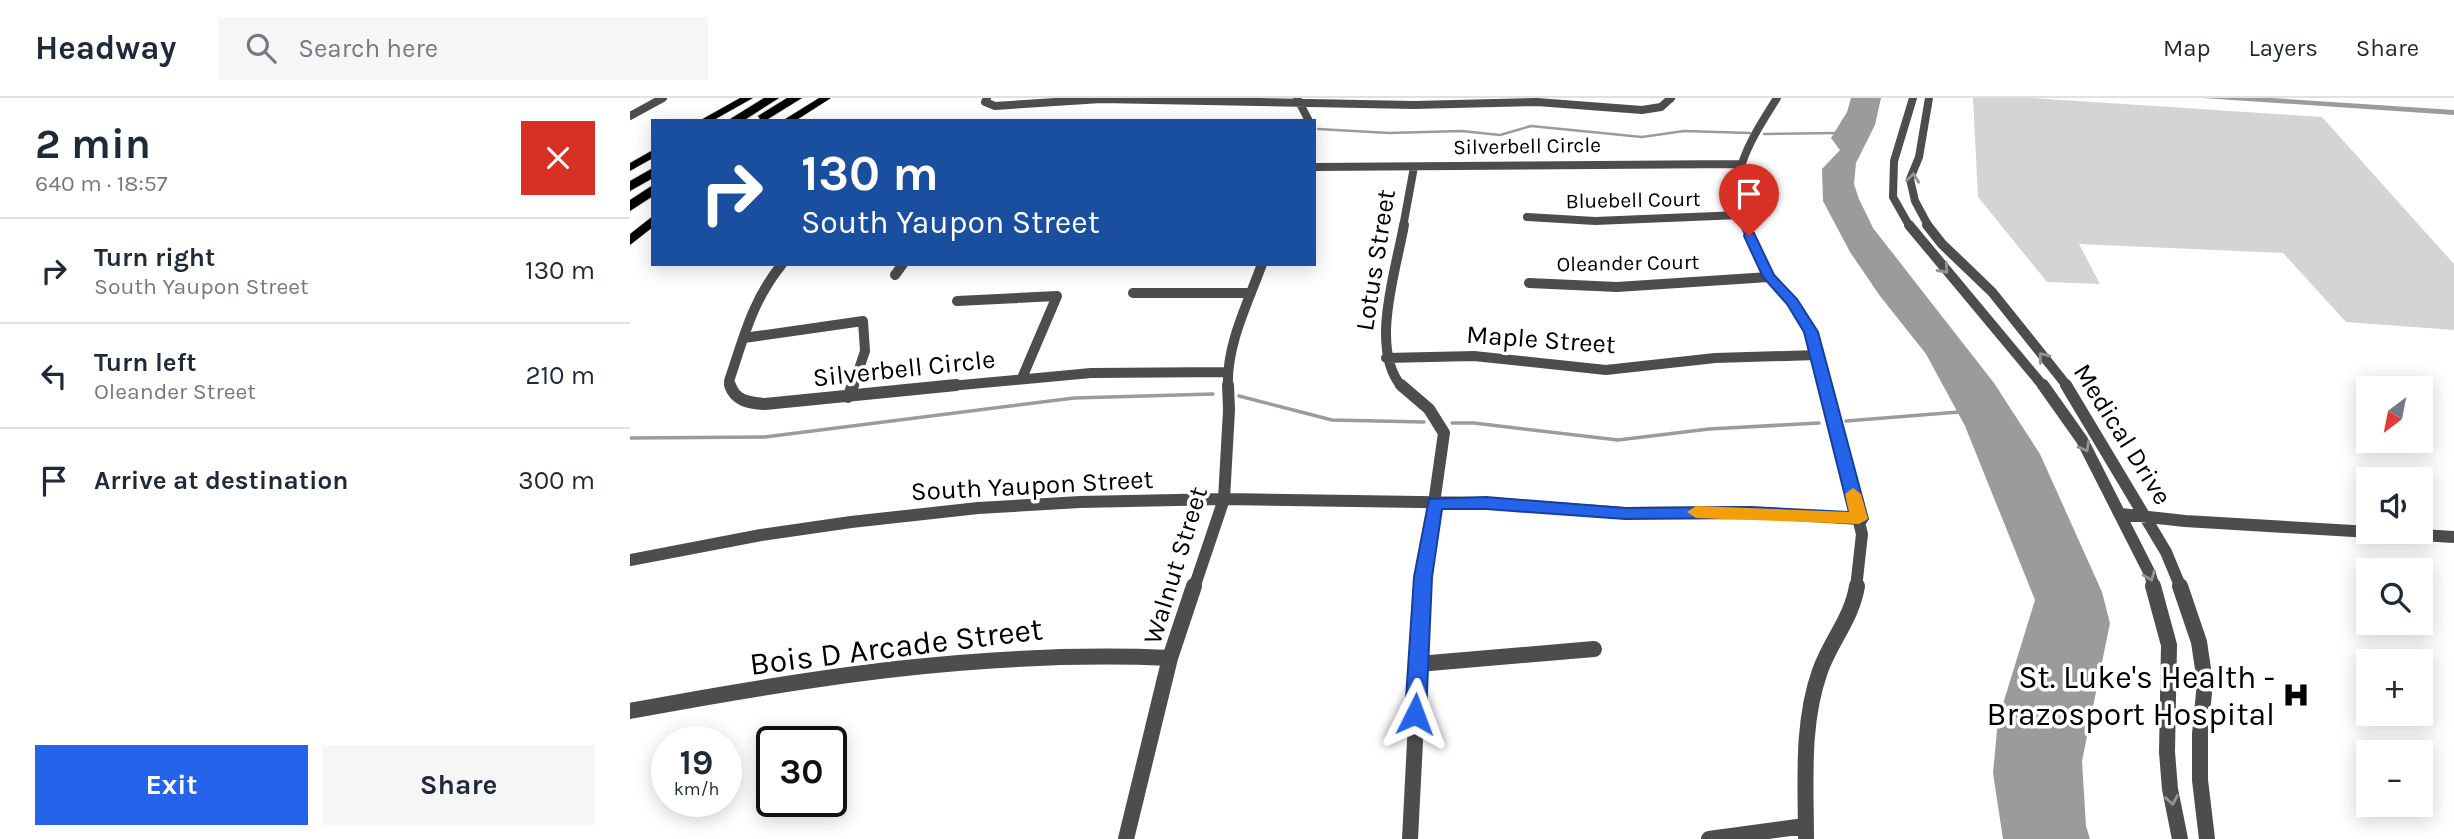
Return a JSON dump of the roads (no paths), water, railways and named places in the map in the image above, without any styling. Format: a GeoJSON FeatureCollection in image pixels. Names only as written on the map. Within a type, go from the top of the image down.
{"type":"FeatureCollection","features":[{"type":"Feature","properties":{"kind":"highway"},"geometry":{"type":"LineString","coordinates":[[736,119],[773,98]]}},
{"type":"Feature","properties":{"kind":"highway"},"geometry":{"type":"LineString","coordinates":[[759,119],[796,98]]}},
{"type":"Feature","properties":{"kind":"highway"},"geometry":{"type":"LineString","coordinates":[[630,187],[651,173]]}},
{"type":"Feature","properties":{"kind":"highway"},"geometry":{"type":"LineString","coordinates":[[630,207],[651,191]]}},
{"type":"Feature","properties":{"kind":"main road"},"geometry":{"type":"LineString","coordinates":[[708,119],[747,98]]}},
{"type":"Feature","properties":{"kind":"main road"},"geometry":{"type":"LineString","coordinates":[[790,119],[826,98]]}},
{"type":"Feature","properties":{"kind":"main road"},"geometry":{"type":"LineString","coordinates":[[630,168],[651,154]]}},
{"type":"Feature","properties":{"kind":"main road"},"geometry":{"type":"LineString","coordinates":[[630,241],[651,222]]}},
{"type":"Feature","properties":{"kind":"street"},"geometry":{"type":"LineString","coordinates":[[630,116],[663,98]]}},
{"type":"Feature","properties":{"kind":"street"},"geometry":{"type":"LineString","coordinates":[[987,98],[985,102],[995,106],[1086,99],[1563,101],[1642,110],[1661,107],[1671,98]]}},
{"type":"Feature","properties":{"kind":"street"},"geometry":{"type":"LineString","coordinates":[[1709,839],[1805,832],[1806,748],[1812,701],[1820,670],[1846,620],[1856,591],[1862,534],[1811,332],[1800,312],[1769,277],[1740,215],[1736,194],[1740,164],[1748,144],[1777,98]]}},
{"type":"Feature","properties":{"kind":"street","name":"Medical Drive"},"geometry":{"type":"LineString","coordinates":[[1913,98],[1894,161],[1893,197],[1933,257],[1995,326],[2058,404],[2082,440],[2150,574],[2169,645],[2167,752],[2170,789],[2180,839]]}},
{"type":"Feature","properties":{"kind":"street","name":"Medical Drive"},"geometry":{"type":"LineString","coordinates":[[1929,98],[1919,157],[1910,178],[1915,201],[1925,222],[1942,244],[1992,292],[2074,395],[2147,517],[2178,577],[2199,642],[2204,682],[2200,780],[2207,839]]}},
{"type":"Feature","properties":{"kind":"street"},"geometry":{"type":"LineString","coordinates":[[1298,100],[1308,119]]}},
{"type":"Feature","properties":{"kind":"street","name":"Silverbell Circle"},"geometry":{"type":"LineString","coordinates":[[1316,167],[1740,164]]}},
{"type":"Feature","properties":{"kind":"street","name":"Lotus Street"},"geometry":{"type":"LineString","coordinates":[[1410,839],[1423,577],[1444,433],[1437,415],[1408,395],[1392,378],[1386,358],[1384,336],[1414,167]]}},
{"type":"Feature","properties":{"kind":"street","name":"Bluebell Court"},"geometry":{"type":"LineString","coordinates":[[1527,217],[1595,221],[1740,215]]}},
{"type":"Feature","properties":{"kind":"street","name":"Silverbell Circle"},"geometry":{"type":"LineString","coordinates":[[780,266],[764,286],[729,381],[729,390],[736,397],[761,405],[1091,373],[1227,372]]}},
{"type":"Feature","properties":{"kind":"street"},"geometry":{"type":"LineString","coordinates":[[895,275],[902,266]]}},
{"type":"Feature","properties":{"kind":"street","name":"Walnut Street"},"geometry":{"type":"LineString","coordinates":[[1126,839],[1170,657],[1224,499],[1229,410],[1227,372],[1234,340],[1261,266]]}},
{"type":"Feature","properties":{"kind":"street","name":"Oleander Court"},"geometry":{"type":"LineString","coordinates":[[1529,284],[1617,287],[1769,277]]}},
{"type":"Feature","properties":{"kind":"street"},"geometry":{"type":"LineString","coordinates":[[1133,293],[1251,293]]}},
{"type":"Feature","properties":{"kind":"street"},"geometry":{"type":"LineString","coordinates":[[957,302],[1057,296],[1023,378]]}},
{"type":"Feature","properties":{"kind":"street"},"geometry":{"type":"LineString","coordinates":[[744,338],[863,321],[866,346],[862,368],[848,397]]}},
{"type":"Feature","properties":{"kind":"street","name":"Maple Street"},"geometry":{"type":"LineString","coordinates":[[1386,358],[1474,356],[1606,370],[1715,358],[1818,355]]}},
{"type":"Feature","properties":{"kind":"street","name":"South Yaupon Street"},"geometry":{"type":"LineString","coordinates":[[630,559],[761,535],[942,511],[1080,502],[1224,499],[1486,503],[1625,513],[1748,512],[1859,519]]}},
{"type":"Feature","properties":{"kind":"street"},"geometry":{"type":"LineString","coordinates":[[2121,514],[2454,537]]}},
{"type":"Feature","properties":{"kind":"street"},"geometry":{"type":"LineString","coordinates":[[1418,664],[1594,649]]}},
{"type":"Feature","properties":{"kind":"street","name":"Bois D Arcade Street"},"geometry":{"type":"LineString","coordinates":[[630,711],[782,685],[933,665],[1045,654],[1170,657]]}},
{"type":"Feature","properties":{"kind":"waterway"},"geometry":{"type":"LineString","coordinates":[[1318,129],[1389,133],[1462,131],[1500,135],[1531,126],[1642,137],[1684,131],[1750,133]]}},
{"type":"Feature","properties":{"kind":"waterway"},"geometry":{"type":"LineString","coordinates":[[1764,134],[1838,133]]}},
{"type":"Feature","properties":{"kind":"waterway"},"geometry":{"type":"LineString","coordinates":[[630,438],[765,437],[1074,398],[1213,394]]}},
{"type":"Feature","properties":{"kind":"waterway"},"geometry":{"type":"LineString","coordinates":[[1239,396],[1332,420],[1424,422]]}},
{"type":"Feature","properties":{"kind":"waterway"},"geometry":{"type":"LineString","coordinates":[[1846,421],[1959,412]]}},
{"type":"Feature","properties":{"kind":"waterway"},"geometry":{"type":"LineString","coordinates":[[1452,423],[1474,423],[1618,440],[1709,429],[1819,423]]}},
{"type":"Feature","properties":{"kind":"place","name":"St. Luke's Health - Brazosport Hospital"},"geometry":{"type":"Point","coordinates":[2296,695]}}]}
